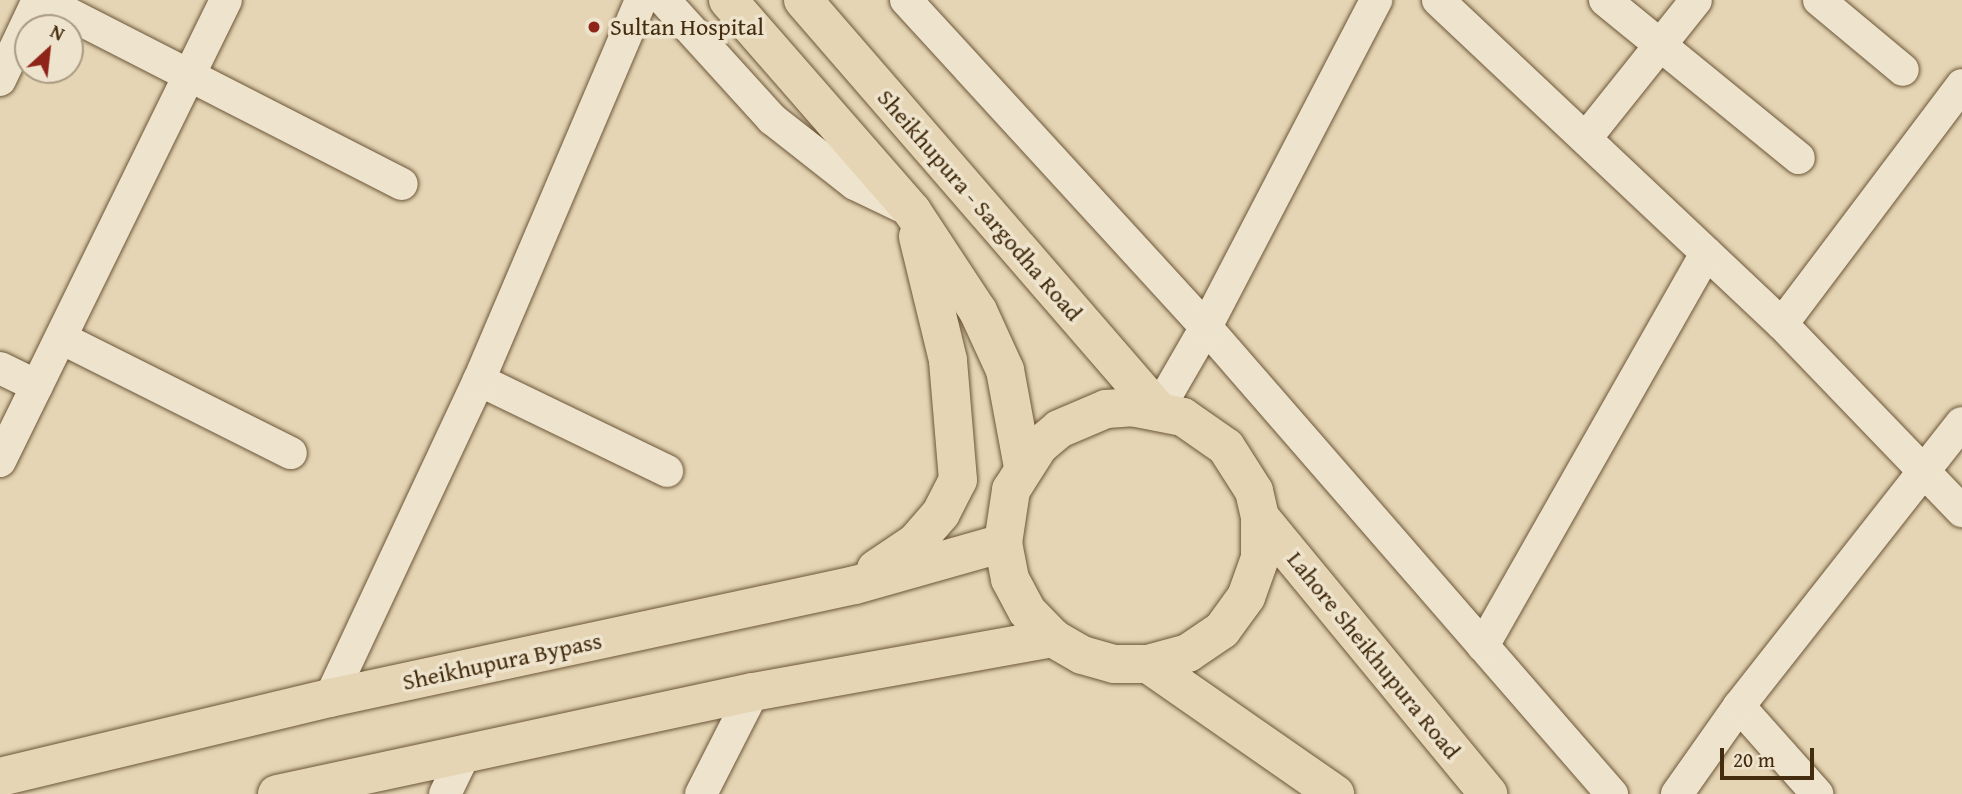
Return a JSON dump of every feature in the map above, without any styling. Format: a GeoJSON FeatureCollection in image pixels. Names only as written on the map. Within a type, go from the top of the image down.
{"type":"FeatureCollection","features":[{"type":"Feature","properties":{"kind":"highway"},"geometry":{"type":"LineString","coordinates":[[728,0],[912,211],[978,311],[1005,370],[1023,467]]}},
{"type":"Feature","properties":{"kind":"highway","name":"Sheikhupura - Sargodha Road"},"geometry":{"type":"LineString","coordinates":[[803,0],[1158,410]]}},
{"type":"Feature","properties":{"kind":"highway"},"geometry":{"type":"LineString","coordinates":[[855,585],[916,542],[941,513],[958,480],[948,360],[912,211]]}},
{"type":"Feature","properties":{"kind":"highway"},"geometry":{"type":"LineString","coordinates":[[1119,408],[1158,410],[1183,417],[1226,447],[1254,491],[1260,517],[1260,558],[1247,597],[1222,630],[1188,653],[1148,664],[1114,664],[1092,658],[1053,638],[1027,611],[1010,579],[1003,543],[1011,490],[1023,467],[1039,446],[1082,417],[1119,408]]}},
{"type":"Feature","properties":{"kind":"highway","name":"Lahore Sheikhupura Road"},"geometry":{"type":"LineString","coordinates":[[1260,517],[1488,794]]}},
{"type":"Feature","properties":{"kind":"highway","name":"Sheikhupura Bypass"},"geometry":{"type":"LineString","coordinates":[[0,776],[330,698],[855,585],[1003,543]]}},
{"type":"Feature","properties":{"kind":"highway"},"geometry":{"type":"LineString","coordinates":[[277,794],[463,757],[753,692],[1053,638]]}},
{"type":"Feature","properties":{"kind":"highway"},"geometry":{"type":"LineString","coordinates":[[1148,664],[1325,791]]}},
{"type":"Feature","properties":{"kind":"street"},"geometry":{"type":"LineString","coordinates":[[0,80],[40,0],[402,184]]}},
{"type":"Feature","properties":{"kind":"street"},"geometry":{"type":"LineString","coordinates":[[0,461],[226,0]]}},
{"type":"Feature","properties":{"kind":"street"},"geometry":{"type":"LineString","coordinates":[[330,698],[479,380],[641,0]]}},
{"type":"Feature","properties":{"kind":"street"},"geometry":{"type":"LineString","coordinates":[[664,0],[772,118],[855,184],[912,211]]}},
{"type":"Feature","properties":{"kind":"street"},"geometry":{"type":"LineString","coordinates":[[906,0],[1206,327],[1612,794]]}},
{"type":"Feature","properties":{"kind":"street"},"geometry":{"type":"LineString","coordinates":[[1158,410],[1206,327],[1376,0]]}},
{"type":"Feature","properties":{"kind":"street"},"geometry":{"type":"LineString","coordinates":[[1438,0],[1782,324],[1926,469],[1962,510]]}},
{"type":"Feature","properties":{"kind":"street"},"geometry":{"type":"LineString","coordinates":[[1605,0],[1799,158]]}},
{"type":"Feature","properties":{"kind":"street"},"geometry":{"type":"LineString","coordinates":[[1586,138],[1696,0]]}},
{"type":"Feature","properties":{"kind":"street"},"geometry":{"type":"LineString","coordinates":[[1819,0],[1903,70]]}},
{"type":"Feature","properties":{"kind":"street"},"geometry":{"type":"LineString","coordinates":[[1782,324],[1962,85]]}},
{"type":"Feature","properties":{"kind":"street"},"geometry":{"type":"LineString","coordinates":[[1483,646],[1706,253]]}},
{"type":"Feature","properties":{"kind":"street"},"geometry":{"type":"LineString","coordinates":[[61,338],[291,453]]}},
{"type":"Feature","properties":{"kind":"street"},"geometry":{"type":"LineString","coordinates":[[0,369],[37,386]]}},
{"type":"Feature","properties":{"kind":"street"},"geometry":{"type":"LineString","coordinates":[[479,380],[667,471]]}},
{"type":"Feature","properties":{"kind":"street"},"geometry":{"type":"LineString","coordinates":[[1677,794],[1739,706],[1962,423]]}},
{"type":"Feature","properties":{"kind":"street"},"geometry":{"type":"LineString","coordinates":[[701,794],[753,692]]}},
{"type":"Feature","properties":{"kind":"street"},"geometry":{"type":"LineString","coordinates":[[1739,706],[1817,794]]}},
{"type":"Feature","properties":{"kind":"street"},"geometry":{"type":"LineString","coordinates":[[445,794],[463,757]]}},
{"type":"Feature","properties":{"kind":"place","name":"Sultan Hospital"},"geometry":{"type":"Point","coordinates":[594,27]}}]}
